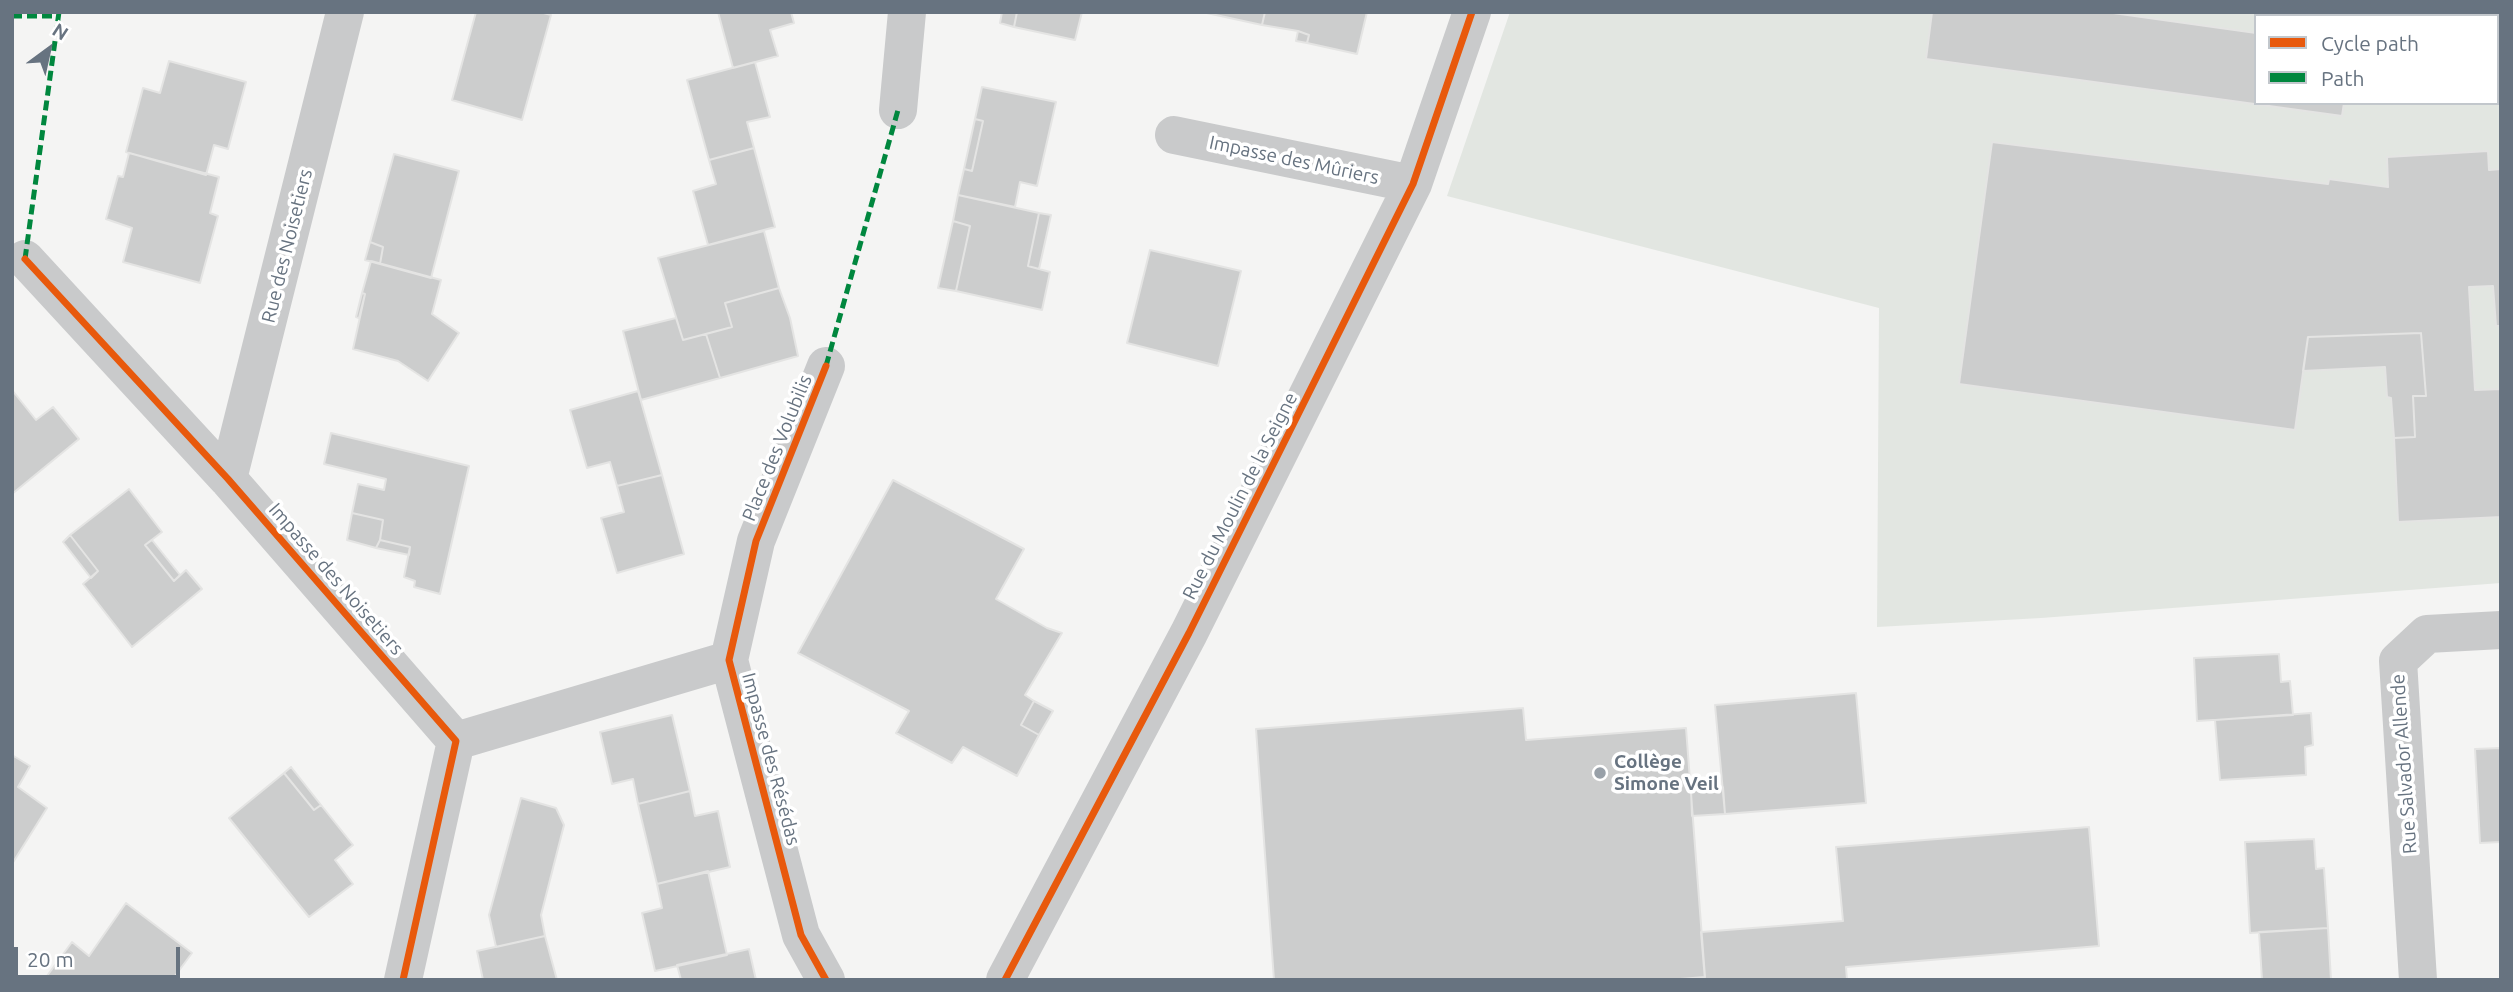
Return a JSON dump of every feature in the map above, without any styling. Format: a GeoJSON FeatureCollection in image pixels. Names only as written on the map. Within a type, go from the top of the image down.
{"type":"FeatureCollection","features":[{"type":"Feature","properties":{"kind":"street","name":"Rue des Noisetiers"},"geometry":{"type":"LineString","coordinates":[[228,479],[345,12]]}},
{"type":"Feature","properties":{"kind":"street"},"geometry":{"type":"LineString","coordinates":[[898,110],[907,12]]}},
{"type":"Feature","properties":{"kind":"street","name":"Rue du Moulin de la Seigne"},"geometry":{"type":"LineString","coordinates":[[1005,980],[1189,633],[1413,184],[1472,12]]}},
{"type":"Feature","properties":{"kind":"street","name":"Impasse des Mûriers"},"geometry":{"type":"LineString","coordinates":[[1174,135],[1413,184]]}},
{"type":"Feature","properties":{"kind":"street","name":"Impasse des Noisetiers"},"geometry":{"type":"LineString","coordinates":[[26,259],[228,479],[456,741]]}},
{"type":"Feature","properties":{"kind":"street","name":"Place des Volubilis"},"geometry":{"type":"LineString","coordinates":[[756,541],[826,366]]}},
{"type":"Feature","properties":{"kind":"street","name":"Impasse des Résédas"},"geometry":{"type":"LineString","coordinates":[[756,541],[729,660],[801,935],[826,980]]}},
{"type":"Feature","properties":{"kind":"street","name":"Rue Salvador Allende"},"geometry":{"type":"LineString","coordinates":[[2418,980],[2398,661],[2427,634],[2501,630]]}},
{"type":"Feature","properties":{"kind":"street"},"geometry":{"type":"LineString","coordinates":[[403,980],[456,741],[729,660]]}},
{"type":"Feature","properties":{"kind":"shaded area"},"geometry":{"type":"Polygon","coordinates":[[[1510,12],[2501,12],[2501,583],[2041,618],[1877,627],[1879,308],[1447,196],[1510,12]]]}},
{"type":"Feature","properties":{"kind":"building"},"geometry":{"type":"Polygon","coordinates":[[[476,12],[540,12],[551,15],[522,120],[452,100],[476,12]]]}},
{"type":"Feature","properties":{"kind":"building"},"geometry":{"type":"Polygon","coordinates":[[[718,12],[791,12],[794,23],[770,30],[778,56],[733,68],[718,12]]]}},
{"type":"Feature","properties":{"kind":"building"},"geometry":{"type":"Polygon","coordinates":[[[1002,12],[1017,12],[1014,27],[1000,23],[1002,12]]]}},
{"type":"Feature","properties":{"kind":"building"},"geometry":{"type":"Polygon","coordinates":[[[1017,12],[1082,12],[1075,40],[1014,27],[1017,12]]]}},
{"type":"Feature","properties":{"kind":"building"},"geometry":{"type":"Polygon","coordinates":[[[1202,12],[1265,12],[1262,25],[1202,12]]]}},
{"type":"Feature","properties":{"kind":"building"},"geometry":{"type":"Polygon","coordinates":[[[1265,12],[1367,12],[1357,54],[1307,43],[1309,35],[1298,31],[1262,25],[1265,12]]]}},
{"type":"Feature","properties":{"kind":"building"},"geometry":{"type":"Polygon","coordinates":[[[1932,12],[2106,12],[2254,33],[2254,104],[1926,59],[1932,12]]]}},
{"type":"Feature","properties":{"kind":"building"},"geometry":{"type":"Polygon","coordinates":[[[1298,31],[1309,35],[1307,43],[1296,41],[1298,31]]]}},
{"type":"Feature","properties":{"kind":"building"},"geometry":{"type":"Polygon","coordinates":[[[169,61],[246,82],[228,149],[214,145],[206,175],[126,152],[143,88],[160,93],[169,61]]]}},
{"type":"Feature","properties":{"kind":"building"},"geometry":{"type":"Polygon","coordinates":[[[755,62],[770,117],[747,122],[754,148],[709,160],[687,80],[755,62]]]}},
{"type":"Feature","properties":{"kind":"building"},"geometry":{"type":"Polygon","coordinates":[[[982,87],[1056,102],[1037,186],[1020,182],[1015,207],[958,195],[964,169],[972,171],[983,121],[975,119],[982,87]]]}},
{"type":"Feature","properties":{"kind":"building"},"geometry":{"type":"Polygon","coordinates":[[[2262,105],[2344,105],[2342,116],[2262,105]]]}},
{"type":"Feature","properties":{"kind":"building"},"geometry":{"type":"Polygon","coordinates":[[[975,119],[983,121],[972,171],[964,169],[975,119]]]}},
{"type":"Feature","properties":{"kind":"building"},"geometry":{"type":"Polygon","coordinates":[[[1992,142],[2328,184],[2329,179],[2388,187],[2387,157],[2488,151],[2489,170],[2501,169],[2501,326],[2496,326],[2493,286],[2469,287],[2475,390],[2501,389],[2501,517],[2398,522],[2394,438],[2415,437],[2413,396],[2426,396],[2421,333],[2308,337],[2295,430],[1959,384],[1992,142]]]}},
{"type":"Feature","properties":{"kind":"building"},"geometry":{"type":"Polygon","coordinates":[[[754,148],[775,227],[708,245],[693,191],[716,184],[709,160],[754,148]]]}},
{"type":"Feature","properties":{"kind":"building"},"geometry":{"type":"Polygon","coordinates":[[[129,153],[219,177],[210,213],[218,216],[200,283],[123,262],[132,228],[106,219],[118,176],[123,177],[129,153]]]}},
{"type":"Feature","properties":{"kind":"building"},"geometry":{"type":"Polygon","coordinates":[[[394,154],[459,171],[431,278],[380,264],[383,247],[370,242],[394,154]]]}},
{"type":"Feature","properties":{"kind":"building"},"geometry":{"type":"Polygon","coordinates":[[[958,195],[1039,213],[1028,266],[1050,272],[1042,310],[956,291],[970,226],[953,221],[958,195]]]}},
{"type":"Feature","properties":{"kind":"building"},"geometry":{"type":"Polygon","coordinates":[[[1039,213],[1051,215],[1039,269],[1028,266],[1039,213]]]}},
{"type":"Feature","properties":{"kind":"building"},"geometry":{"type":"Polygon","coordinates":[[[953,221],[970,226],[956,291],[938,288],[953,221]]]}},
{"type":"Feature","properties":{"kind":"building"},"geometry":{"type":"Polygon","coordinates":[[[764,231],[779,288],[725,303],[732,327],[683,340],[658,258],[764,231]]]}},
{"type":"Feature","properties":{"kind":"building"},"geometry":{"type":"Polygon","coordinates":[[[370,242],[383,247],[380,264],[365,260],[370,242]]]}},
{"type":"Feature","properties":{"kind":"building"},"geometry":{"type":"Polygon","coordinates":[[[1150,250],[1241,271],[1218,366],[1127,343],[1150,250]]]}},
{"type":"Feature","properties":{"kind":"building"},"geometry":{"type":"Polygon","coordinates":[[[371,261],[441,280],[432,314],[459,333],[428,381],[398,361],[353,349],[365,294],[362,293],[371,261]]]}},
{"type":"Feature","properties":{"kind":"building"},"geometry":{"type":"Polygon","coordinates":[[[779,288],[790,318],[798,356],[720,378],[706,334],[732,327],[725,303],[779,288]]]}},
{"type":"Feature","properties":{"kind":"building"},"geometry":{"type":"Polygon","coordinates":[[[362,293],[365,294],[359,318],[356,317],[362,293]]]}},
{"type":"Feature","properties":{"kind":"building"},"geometry":{"type":"Polygon","coordinates":[[[676,318],[683,340],[706,334],[720,378],[641,400],[623,331],[676,318]]]}},
{"type":"Feature","properties":{"kind":"building"},"geometry":{"type":"Polygon","coordinates":[[[2421,333],[2426,396],[2413,396],[2415,437],[2394,438],[2385,367],[2303,371],[2308,337],[2421,333]]]}},
{"type":"Feature","properties":{"kind":"building"},"geometry":{"type":"Polygon","coordinates":[[[12,390],[36,420],[53,407],[79,439],[12,494],[12,390]]]}},
{"type":"Feature","properties":{"kind":"building"},"geometry":{"type":"Polygon","coordinates":[[[638,391],[662,475],[617,486],[610,462],[587,468],[570,410],[638,391]]]}},
{"type":"Feature","properties":{"kind":"building"},"geometry":{"type":"Polygon","coordinates":[[[331,433],[469,466],[440,594],[414,587],[415,581],[404,577],[410,547],[380,540],[383,520],[352,513],[358,484],[384,490],[386,479],[324,464],[331,433]]]}},
{"type":"Feature","properties":{"kind":"building"},"geometry":{"type":"Polygon","coordinates":[[[662,475],[684,554],[617,573],[601,518],[624,512],[617,486],[662,475]]]}},
{"type":"Feature","properties":{"kind":"building"},"geometry":{"type":"Polygon","coordinates":[[[893,480],[1024,549],[996,599],[1047,628],[1062,633],[1025,695],[1034,701],[1021,725],[1039,735],[1017,776],[963,747],[952,763],[896,733],[909,711],[798,653],[893,480]]]}},
{"type":"Feature","properties":{"kind":"building"},"geometry":{"type":"Polygon","coordinates":[[[129,489],[162,532],[145,545],[174,581],[186,570],[202,589],[132,647],[83,584],[98,571],[70,535],[129,489]]]}},
{"type":"Feature","properties":{"kind":"building"},"geometry":{"type":"Polygon","coordinates":[[[352,513],[383,520],[376,548],[347,540],[352,513]]]}},
{"type":"Feature","properties":{"kind":"building"},"geometry":{"type":"Polygon","coordinates":[[[70,535],[98,571],[91,578],[63,542],[70,535]]]}},
{"type":"Feature","properties":{"kind":"building"},"geometry":{"type":"Polygon","coordinates":[[[152,540],[180,575],[174,581],[145,545],[152,540]]]}},
{"type":"Feature","properties":{"kind":"building"},"geometry":{"type":"Polygon","coordinates":[[[380,540],[410,547],[409,555],[376,548],[380,540]]]}},
{"type":"Feature","properties":{"kind":"building"},"geometry":{"type":"Polygon","coordinates":[[[2279,654],[2281,682],[2290,681],[2293,715],[2197,721],[2194,658],[2279,654]]]}},
{"type":"Feature","properties":{"kind":"building"},"geometry":{"type":"Polygon","coordinates":[[[1856,693],[1866,803],[1725,814],[1715,705],[1856,693]]]}},
{"type":"Feature","properties":{"kind":"building"},"geometry":{"type":"Polygon","coordinates":[[[1034,701],[1053,711],[1039,735],[1021,725],[1034,701]]]}},
{"type":"Feature","properties":{"kind":"building"},"geometry":{"type":"Polygon","coordinates":[[[1523,708],[1526,740],[1686,728],[1705,977],[1668,980],[1274,980],[1256,729],[1523,708]]]}},
{"type":"Feature","properties":{"kind":"building"},"geometry":{"type":"Polygon","coordinates":[[[2311,713],[2313,745],[2305,747],[2306,775],[2220,780],[2215,720],[2311,713]]]}},
{"type":"Feature","properties":{"kind":"building"},"geometry":{"type":"Polygon","coordinates":[[[672,715],[690,791],[638,804],[633,779],[612,784],[600,732],[672,715]]]}},
{"type":"Feature","properties":{"kind":"building"},"geometry":{"type":"Polygon","coordinates":[[[2501,748],[2501,842],[2480,843],[2475,749],[2501,748]]]}},
{"type":"Feature","properties":{"kind":"building"},"geometry":{"type":"Polygon","coordinates":[[[12,755],[30,766],[18,787],[47,808],[12,864],[12,755]]]}},
{"type":"Feature","properties":{"kind":"building"},"geometry":{"type":"Polygon","coordinates":[[[291,767],[321,805],[314,810],[284,773],[291,767]]]}},
{"type":"Feature","properties":{"kind":"building"},"geometry":{"type":"Polygon","coordinates":[[[284,773],[314,810],[321,805],[353,845],[335,860],[353,884],[309,917],[229,818],[284,773]]]}},
{"type":"Feature","properties":{"kind":"building"},"geometry":{"type":"Polygon","coordinates":[[[1723,787],[1725,814],[1692,816],[1691,790],[1723,787]]]}},
{"type":"Feature","properties":{"kind":"building"},"geometry":{"type":"Polygon","coordinates":[[[690,791],[695,816],[718,811],[730,867],[657,884],[638,804],[690,791]]]}},
{"type":"Feature","properties":{"kind":"building"},"geometry":{"type":"Polygon","coordinates":[[[521,798],[556,808],[564,825],[541,915],[545,936],[496,947],[489,915],[521,798]]]}},
{"type":"Feature","properties":{"kind":"building"},"geometry":{"type":"Polygon","coordinates":[[[2089,827],[2099,946],[1846,967],[1847,980],[1705,980],[1701,932],[1843,921],[1836,847],[2089,827]]]}},
{"type":"Feature","properties":{"kind":"building"},"geometry":{"type":"Polygon","coordinates":[[[2314,839],[2316,869],[2324,868],[2328,928],[2250,933],[2245,842],[2314,839]]]}},
{"type":"Feature","properties":{"kind":"building"},"geometry":{"type":"Polygon","coordinates":[[[708,871],[727,955],[655,971],[642,913],[662,908],[657,884],[708,871]]]}},
{"type":"Feature","properties":{"kind":"building"},"geometry":{"type":"Polygon","coordinates":[[[126,903],[192,953],[172,980],[44,980],[72,942],[89,956],[126,903]]]}},
{"type":"Feature","properties":{"kind":"building"},"geometry":{"type":"Polygon","coordinates":[[[2328,928],[2331,980],[2262,980],[2259,932],[2328,928]]]}},
{"type":"Feature","properties":{"kind":"building"},"geometry":{"type":"Polygon","coordinates":[[[545,936],[557,980],[483,980],[477,951],[545,936]]]}},
{"type":"Feature","properties":{"kind":"building"},"geometry":{"type":"Polygon","coordinates":[[[749,949],[756,980],[681,980],[677,965],[749,949]]]}},
{"type":"Feature","properties":{"kind":"marked path"},"geometry":{"type":"LineString","coordinates":[[25,259],[59,12]]}},
{"type":"Feature","properties":{"kind":"marked path"},"geometry":{"type":"LineString","coordinates":[[12,16],[58,16]]}},
{"type":"Feature","properties":{"kind":"marked path"},"geometry":{"type":"LineString","coordinates":[[826,366],[898,110]]}},
{"type":"Feature","properties":{"kind":"cycle path"},"geometry":{"type":"LineString","coordinates":[[1005,980],[1189,633],[1413,184],[1472,12]]}},
{"type":"Feature","properties":{"kind":"cycle path"},"geometry":{"type":"LineString","coordinates":[[25,259],[228,479],[456,741],[403,980]]}},
{"type":"Feature","properties":{"kind":"cycle path"},"geometry":{"type":"LineString","coordinates":[[826,366],[756,541],[729,660],[801,935],[826,980]]}},
{"type":"Feature","properties":{"kind":"place","name":"Collège Simone Veil"},"geometry":{"type":"Point","coordinates":[1600,773]}}]}
